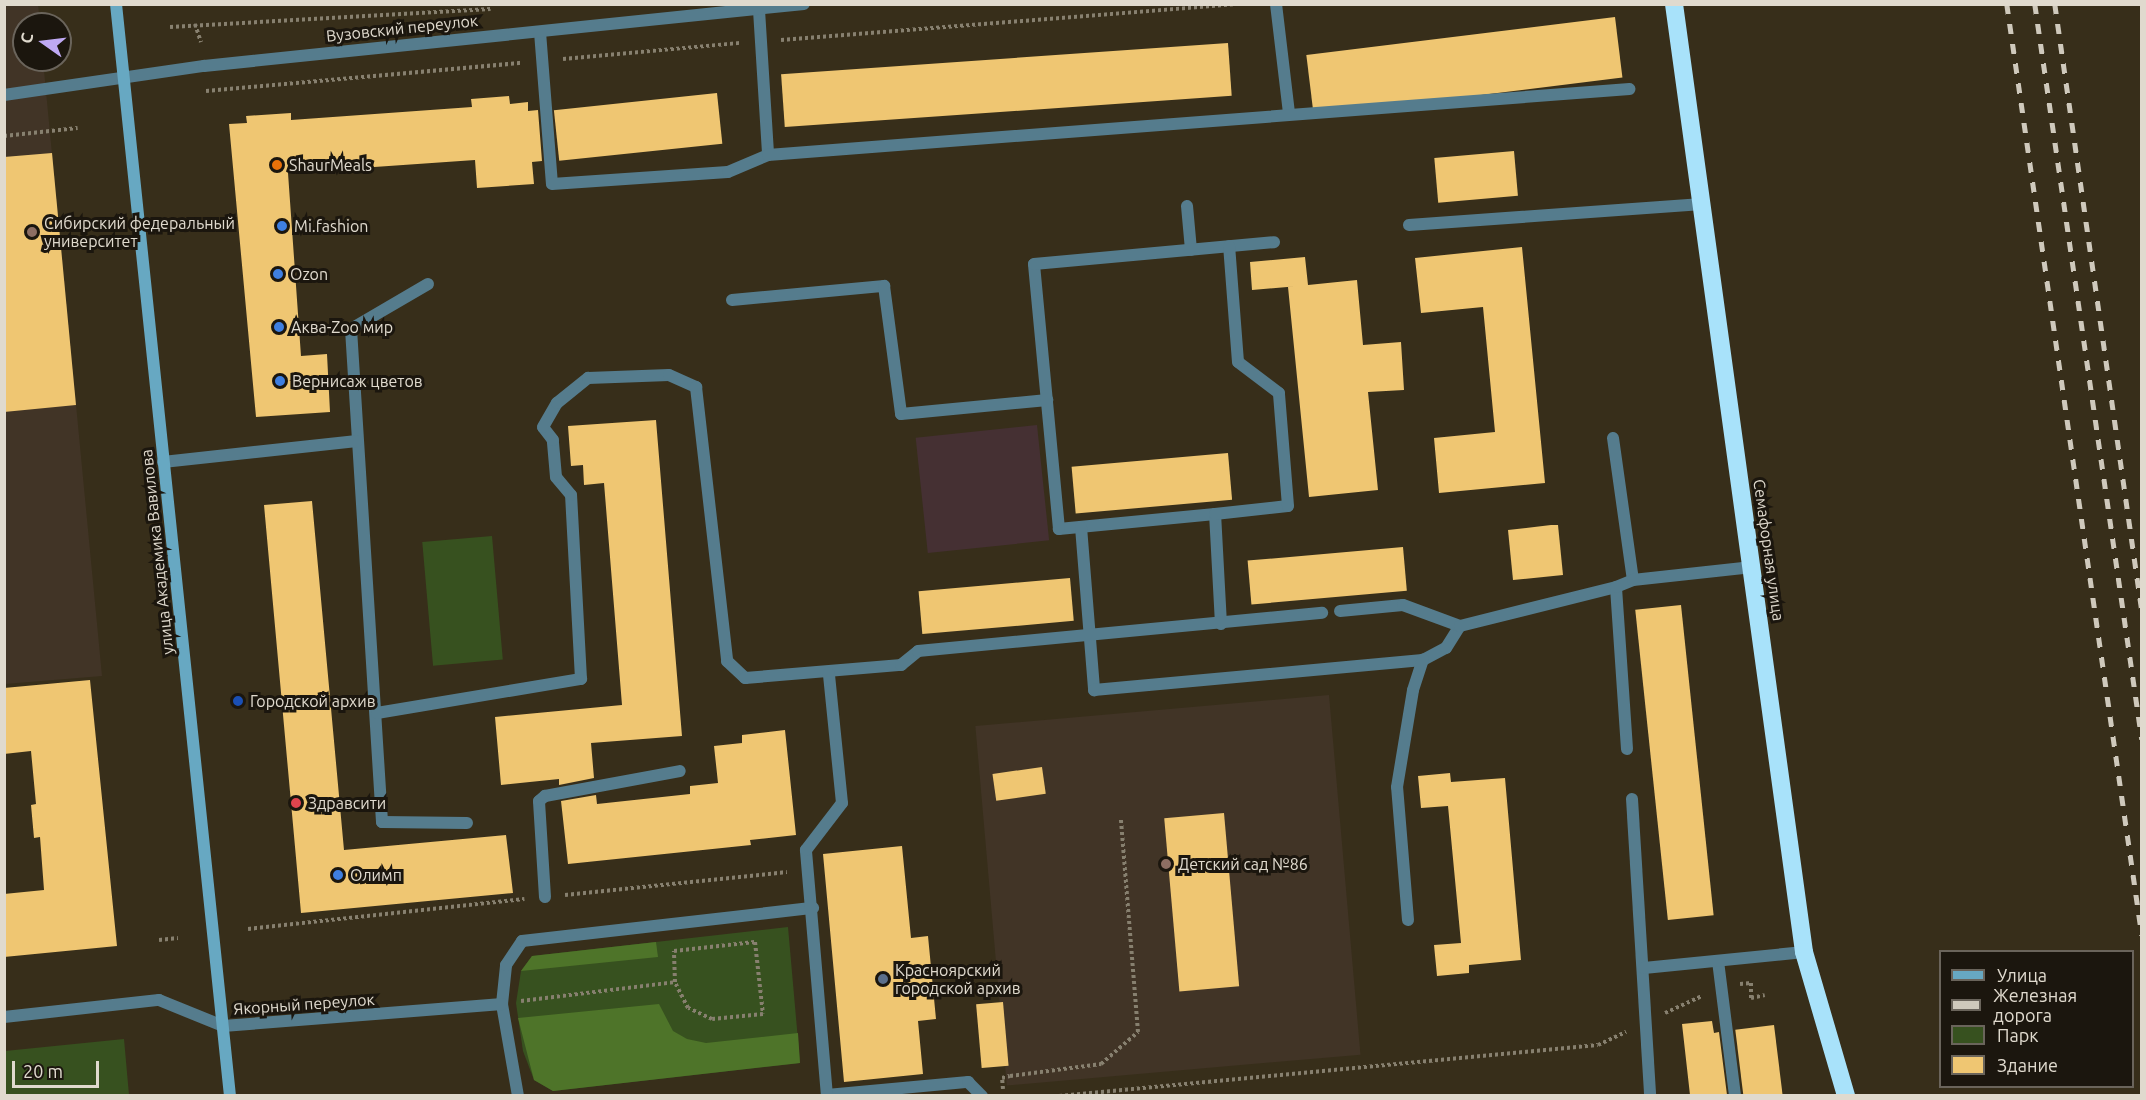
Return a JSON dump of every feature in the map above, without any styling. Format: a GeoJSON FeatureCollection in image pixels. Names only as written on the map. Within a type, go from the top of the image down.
{"type":"FeatureCollection","features":[{"type":"Feature","properties":{"kind":"highway","name":"Семафорная улица"},"geometry":{"type":"LineString","coordinates":[[1674,4],[1804,952],[1846,1095]]}},
{"type":"Feature","properties":{"kind":"street","name":"улица Академика Вавилова"},"geometry":{"type":"LineString","coordinates":[[116,4],[230,1095]]}},
{"type":"Feature","properties":{"kind":"street","name":"Вузовский переулок"},"geometry":{"type":"LineString","coordinates":[[4,95],[123,79],[804,4]]}},
{"type":"Feature","properties":{"kind":"street"},"geometry":{"type":"LineString","coordinates":[[1276,4],[1288,113]]}},
{"type":"Feature","properties":{"kind":"street"},"geometry":{"type":"LineString","coordinates":[[759,10],[759,42],[768,155]]}},
{"type":"Feature","properties":{"kind":"street"},"geometry":{"type":"LineString","coordinates":[[540,32],[540,61],[552,184],[728,172],[768,155],[1288,113],[1629,89]]}},
{"type":"Feature","properties":{"kind":"street"},"geometry":{"type":"LineString","coordinates":[[1409,225],[1702,204]]}},
{"type":"Feature","properties":{"kind":"street"},"geometry":{"type":"LineString","coordinates":[[1187,206],[1191,249]]}},
{"type":"Feature","properties":{"kind":"street"},"geometry":{"type":"LineString","coordinates":[[1229,246],[1238,362],[1279,393],[1288,506],[1059,529],[1034,264],[1191,249],[1274,242]]}},
{"type":"Feature","properties":{"kind":"street"},"geometry":{"type":"LineString","coordinates":[[428,284],[351,328],[377,713],[382,822],[467,823]]}},
{"type":"Feature","properties":{"kind":"street"},"geometry":{"type":"LineString","coordinates":[[732,300],[884,286],[901,414],[1047,400]]}},
{"type":"Feature","properties":{"kind":"street"},"geometry":{"type":"LineString","coordinates":[[377,713],[581,679],[571,495],[556,477],[553,440],[543,427],[557,403],[588,378],[669,375],[696,387],[727,661],[745,678],[829,674],[901,665],[918,651],[1322,613]]}},
{"type":"Feature","properties":{"kind":"street"},"geometry":{"type":"LineString","coordinates":[[1612,438],[1633,580]]}},
{"type":"Feature","properties":{"kind":"street"},"geometry":{"type":"LineString","coordinates":[[163,462],[357,441]]}},
{"type":"Feature","properties":{"kind":"street"},"geometry":{"type":"LineString","coordinates":[[1215,514],[1221,624]]}},
{"type":"Feature","properties":{"kind":"street"},"geometry":{"type":"LineString","coordinates":[[1081,527],[1094,690],[1423,660],[1446,648],[1460,626]]}},
{"type":"Feature","properties":{"kind":"street"},"geometry":{"type":"LineString","coordinates":[[1340,611],[1402,605],[1460,626],[1616,587],[1633,580],[1752,567]]}},
{"type":"Feature","properties":{"kind":"street"},"geometry":{"type":"LineString","coordinates":[[1616,587],[1627,749]]}},
{"type":"Feature","properties":{"kind":"street"},"geometry":{"type":"LineString","coordinates":[[1408,920],[1397,787],[1413,690],[1423,660]]}},
{"type":"Feature","properties":{"kind":"street"},"geometry":{"type":"LineString","coordinates":[[829,674],[842,803],[806,850],[813,908],[827,1095],[968,1082],[982,1095]]}},
{"type":"Feature","properties":{"kind":"street"},"geometry":{"type":"LineString","coordinates":[[545,897],[539,801],[546,796],[680,771]]}},
{"type":"Feature","properties":{"kind":"street"},"geometry":{"type":"LineString","coordinates":[[1632,798],[1650,1095]]}},
{"type":"Feature","properties":{"kind":"street"},"geometry":{"type":"LineString","coordinates":[[518,1095],[502,1004],[506,964],[522,941],[813,908]]}},
{"type":"Feature","properties":{"kind":"street"},"geometry":{"type":"LineString","coordinates":[[1644,968],[1804,952]]}},
{"type":"Feature","properties":{"kind":"street"},"geometry":{"type":"LineString","coordinates":[[1718,961],[1736,1095]]}},
{"type":"Feature","properties":{"kind":"street","name":"Якорный переулок"},"geometry":{"type":"LineString","coordinates":[[4,1017],[159,1000],[223,1026],[502,1004]]}},
{"type":"Feature","properties":{"kind":"path"},"geometry":{"type":"LineString","coordinates":[[206,92],[759,42],[1234,4]]}},
{"type":"Feature","properties":{"kind":"path"},"geometry":{"type":"LineString","coordinates":[[170,27],[490,9]]}},
{"type":"Feature","properties":{"kind":"path"},"geometry":{"type":"LineString","coordinates":[[195,24],[201,42]]}},
{"type":"Feature","properties":{"kind":"path"},"geometry":{"type":"LineString","coordinates":[[4,136],[78,128]]}},
{"type":"Feature","properties":{"kind":"path"},"geometry":{"type":"LineString","coordinates":[[1004,1095],[1002,1078],[1101,1064],[1138,1032],[1121,819]]}},
{"type":"Feature","properties":{"kind":"path"},"geometry":{"type":"LineString","coordinates":[[248,929],[283,925]]}},
{"type":"Feature","properties":{"kind":"path"},"geometry":{"type":"LineString","coordinates":[[159,940],[178,938]]}},
{"type":"Feature","properties":{"kind":"path"},"geometry":{"type":"LineString","coordinates":[[755,942],[763,1014],[712,1019],[700,1015],[679,996],[675,982],[674,951],[755,942]]}},
{"type":"Feature","properties":{"kind":"path"},"geometry":{"type":"LineString","coordinates":[[502,1004],[675,982]]}},
{"type":"Feature","properties":{"kind":"path"},"geometry":{"type":"LineString","coordinates":[[1059,1095],[1598,1045],[1722,987],[1750,983],[1751,998],[1765,996]]}},
{"type":"Feature","properties":{"kind":"shaded area","name":"Сибирский федеральный университет"},"geometry":{"type":"Polygon","coordinates":[[[38,4],[39,12],[12,12],[12,72],[44,72],[102,676],[5,684],[4,5],[38,4]]]}},
{"type":"Feature","properties":{"kind":"shaded area"},"geometry":{"type":"Polygon","coordinates":[[[1037,425],[1049,540],[928,553],[916,438],[1037,425]]]}},
{"type":"Feature","properties":{"kind":"shaded area","name":"Детский сад №86"},"geometry":{"type":"Polygon","coordinates":[[[1329,695],[1360,1055],[1007,1086],[975,726],[1329,695]]]}},
{"type":"Feature","properties":{"kind":"green space"},"geometry":{"type":"Polygon","coordinates":[[[492,536],[503,660],[433,666],[422,542],[492,536]]]}},
{"type":"Feature","properties":{"kind":"green space"},"geometry":{"type":"Polygon","coordinates":[[[788,927],[800,1063],[553,1091],[534,1080],[523,1051],[516,1003],[521,971],[532,956],[788,927]]]}},
{"type":"Feature","properties":{"kind":"green space"},"geometry":{"type":"Polygon","coordinates":[[[656,942],[658,957],[521,971],[532,956],[656,942]]]}},
{"type":"Feature","properties":{"kind":"green space"},"geometry":{"type":"Polygon","coordinates":[[[659,1004],[673,1031],[687,1039],[706,1043],[798,1033],[800,1063],[553,1091],[534,1080],[518,1018],[659,1004]]]}},
{"type":"Feature","properties":{"kind":"green space"},"geometry":{"type":"Polygon","coordinates":[[[124,1039],[129,1095],[5,1095],[5,1051],[124,1039]]]}},
{"type":"Feature","properties":{"kind":"building"},"geometry":{"type":"Polygon","coordinates":[[[1615,17],[1622,78],[1314,115],[1306,55],[1615,17]]]}},
{"type":"Feature","properties":{"kind":"building"},"geometry":{"type":"Polygon","coordinates":[[[1228,43],[1232,96],[785,127],[781,74],[1228,43]]]}},
{"type":"Feature","properties":{"kind":"building"},"geometry":{"type":"Polygon","coordinates":[[[717,93],[722,144],[559,161],[554,110],[717,93]]]}},
{"type":"Feature","properties":{"kind":"building"},"geometry":{"type":"Polygon","coordinates":[[[509,96],[510,104],[528,102],[528,111],[538,110],[542,161],[532,162],[534,184],[477,188],[475,160],[288,173],[301,356],[327,354],[330,412],[256,417],[229,124],[247,123],[246,116],[291,113],[291,120],[472,107],[471,99],[509,96]]]}},
{"type":"Feature","properties":{"kind":"building"},"geometry":{"type":"Polygon","coordinates":[[[1514,151],[1518,196],[1438,203],[1434,158],[1514,151]]]}},
{"type":"Feature","properties":{"kind":"building"},"geometry":{"type":"Polygon","coordinates":[[[52,153],[76,405],[4,412],[4,157],[52,153]]]}},
{"type":"Feature","properties":{"kind":"building"},"geometry":{"type":"Polygon","coordinates":[[[1522,247],[1545,483],[1439,493],[1434,438],[1495,432],[1483,307],[1421,313],[1415,258],[1522,247]]]}},
{"type":"Feature","properties":{"kind":"building"},"geometry":{"type":"Polygon","coordinates":[[[1305,257],[1308,285],[1357,280],[1363,345],[1401,342],[1404,390],[1368,392],[1378,490],[1309,497],[1288,287],[1299,286],[1252,290],[1250,262],[1305,257]]]}},
{"type":"Feature","properties":{"kind":"building"},"geometry":{"type":"Polygon","coordinates":[[[656,420],[682,736],[591,743],[594,778],[559,785],[559,779],[501,785],[495,717],[622,705],[604,483],[584,485],[583,465],[571,466],[568,426],[656,420]]]}},
{"type":"Feature","properties":{"kind":"building"},"geometry":{"type":"Polygon","coordinates":[[[1228,453],[1232,500],[1076,514],[1072,467],[1228,453]]]}},
{"type":"Feature","properties":{"kind":"building"},"geometry":{"type":"Polygon","coordinates":[[[312,501],[344,850],[506,835],[513,893],[301,913],[264,505],[312,501]]]}},
{"type":"Feature","properties":{"kind":"building"},"geometry":{"type":"Polygon","coordinates":[[[1558,525],[1563,575],[1513,580],[1508,530],[1558,525]]]}},
{"type":"Feature","properties":{"kind":"building"},"geometry":{"type":"Polygon","coordinates":[[[1403,547],[1407,591],[1251,604],[1248,561],[1403,547]]]}},
{"type":"Feature","properties":{"kind":"building"},"geometry":{"type":"Polygon","coordinates":[[[1070,578],[1074,621],[922,634],[919,591],[1070,578]]]}},
{"type":"Feature","properties":{"kind":"building"},"geometry":{"type":"Polygon","coordinates":[[[1681,605],[1714,915],[1668,920],[1635,610],[1681,605]]]}},
{"type":"Feature","properties":{"kind":"building"},"geometry":{"type":"Polygon","coordinates":[[[90,680],[117,946],[4,957],[4,894],[44,890],[40,837],[34,838],[31,805],[36,804],[31,751],[4,754],[4,688],[90,680]]]}},
{"type":"Feature","properties":{"kind":"building"},"geometry":{"type":"Polygon","coordinates":[[[785,730],[796,835],[750,840],[751,845],[568,864],[561,801],[596,795],[597,804],[690,794],[690,786],[718,783],[714,746],[742,743],[742,735],[785,730]]]}},
{"type":"Feature","properties":{"kind":"building"},"geometry":{"type":"Polygon","coordinates":[[[1042,767],[1046,794],[996,801],[992,774],[1042,767]]]}},
{"type":"Feature","properties":{"kind":"building"},"geometry":{"type":"Polygon","coordinates":[[[1450,773],[1451,782],[1505,778],[1521,960],[1469,965],[1469,973],[1437,976],[1434,945],[1461,943],[1448,806],[1421,808],[1418,776],[1450,773]]]}},
{"type":"Feature","properties":{"kind":"building"},"geometry":{"type":"Polygon","coordinates":[[[1224,813],[1239,986],[1179,992],[1164,818],[1224,813]]]}},
{"type":"Feature","properties":{"kind":"building","name":"Красноярский городской архив"},"geometry":{"type":"Polygon","coordinates":[[[902,846],[911,938],[928,936],[936,1019],[918,1021],[923,1074],[844,1082],[823,854],[902,846]]]}},
{"type":"Feature","properties":{"kind":"building"},"geometry":{"type":"Polygon","coordinates":[[[1003,1002],[1009,1066],[982,1068],[976,1004],[1003,1002]]]}},
{"type":"Feature","properties":{"kind":"building"},"geometry":{"type":"Polygon","coordinates":[[[1712,1021],[1714,1033],[1719,1032],[1727,1095],[1690,1095],[1682,1024],[1712,1021]]]}},
{"type":"Feature","properties":{"kind":"building"},"geometry":{"type":"Polygon","coordinates":[[[1774,1025],[1783,1095],[1743,1096],[1735,1030],[1774,1025]]]}},
{"type":"Feature","properties":{"kind":"railway"},"geometry":{"type":"LineString","coordinates":[[2007,4],[2142,935]]}},
{"type":"Feature","properties":{"kind":"railway"},"geometry":{"type":"LineString","coordinates":[[2035,4],[2142,739]]}},
{"type":"Feature","properties":{"kind":"railway"},"geometry":{"type":"LineString","coordinates":[[2055,4],[2142,611]]}},
{"type":"Feature","properties":{"kind":"place","name":"ShаurMeals"},"geometry":{"type":"Point","coordinates":[277,165]}},
{"type":"Feature","properties":{"kind":"place","name":"Mi.fashion"},"geometry":{"type":"Point","coordinates":[282,226]}},
{"type":"Feature","properties":{"kind":"place","name":"Сибирский федеральный университет"},"geometry":{"type":"Point","coordinates":[32,232]}},
{"type":"Feature","properties":{"kind":"place","name":"Ozon"},"geometry":{"type":"Point","coordinates":[278,274]}},
{"type":"Feature","properties":{"kind":"place","name":"Аква-Zoo мир"},"geometry":{"type":"Point","coordinates":[279,327]}},
{"type":"Feature","properties":{"kind":"place","name":"Вернисаж цветов"},"geometry":{"type":"Point","coordinates":[280,381]}},
{"type":"Feature","properties":{"kind":"place","name":"Городской архив"},"geometry":{"type":"Point","coordinates":[238,701]}},
{"type":"Feature","properties":{"kind":"place","name":"Здравсити"},"geometry":{"type":"Point","coordinates":[296,803]}},
{"type":"Feature","properties":{"kind":"place","name":"Детский сад №86"},"geometry":{"type":"Point","coordinates":[1166,864]}},
{"type":"Feature","properties":{"kind":"place","name":"Олимп"},"geometry":{"type":"Point","coordinates":[338,875]}},
{"type":"Feature","properties":{"kind":"place","name":"Красноярский городской архив"},"geometry":{"type":"Point","coordinates":[883,979]}}]}
